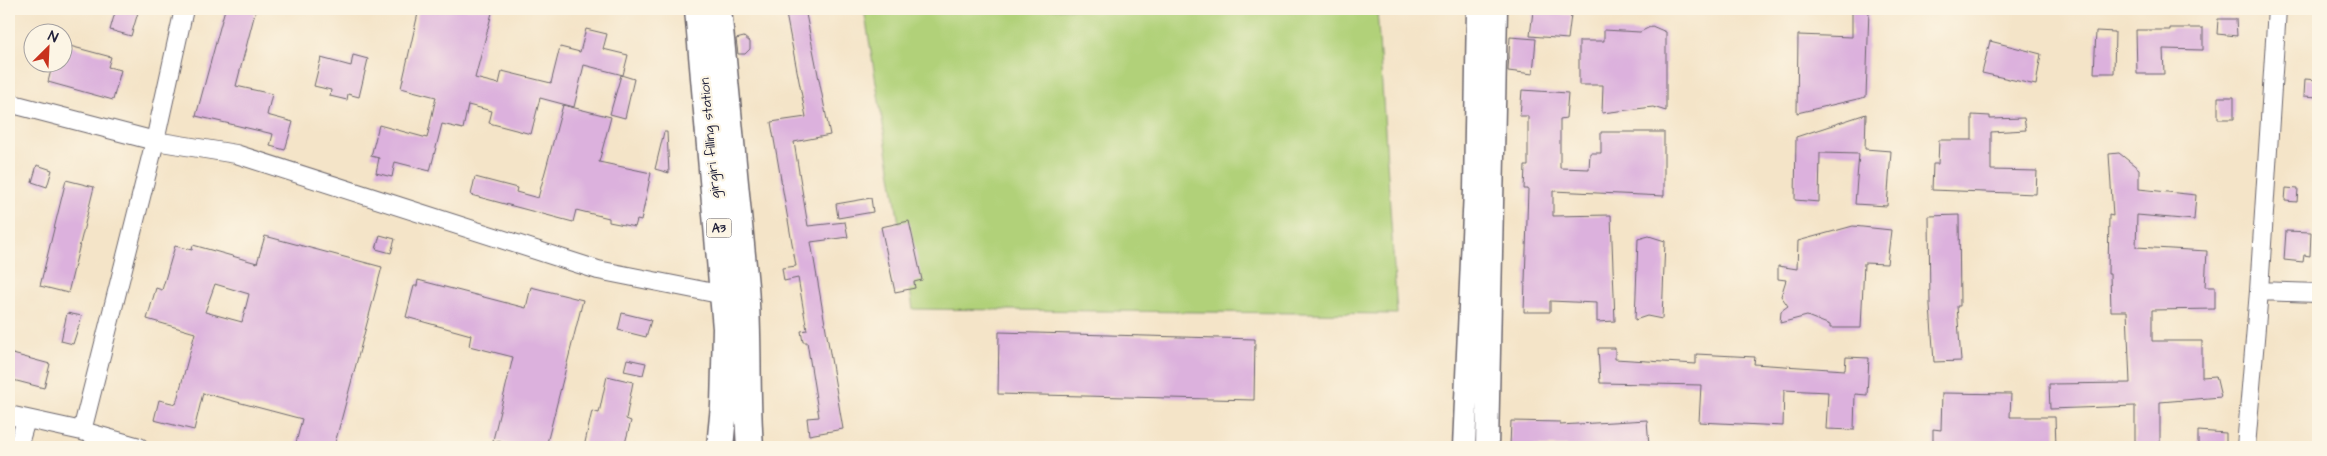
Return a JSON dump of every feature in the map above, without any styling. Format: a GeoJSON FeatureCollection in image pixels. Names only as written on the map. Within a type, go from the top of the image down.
{"type":"FeatureCollection","features":[{"type":"Feature","properties":{"kind":"highway","name":"girgiri filling station"},"geometry":{"type":"LineString","coordinates":[[698,9],[724,295],[726,371],[720,447]]}},
{"type":"Feature","properties":{"kind":"highway","name":"A3"},"geometry":{"type":"LineString","coordinates":[[718,9],[739,213],[746,311],[747,414],[750,447]]}},
{"type":"Feature","properties":{"kind":"main road"},"geometry":{"type":"LineString","coordinates":[[1478,9],[1475,190],[1479,322],[1487,447]]}},
{"type":"Feature","properties":{"kind":"main road"},"geometry":{"type":"LineString","coordinates":[[1464,447],[1479,322],[1496,9]]}},
{"type":"Feature","properties":{"kind":"street"},"geometry":{"type":"LineString","coordinates":[[82,432],[155,140],[184,9]]}},
{"type":"Feature","properties":{"kind":"street"},"geometry":{"type":"LineString","coordinates":[[2246,447],[2259,291],[2277,9]]}},
{"type":"Feature","properties":{"kind":"street"},"geometry":{"type":"LineString","coordinates":[[9,103],[155,140],[236,154],[598,270],[724,295]]}},
{"type":"Feature","properties":{"kind":"street"},"geometry":{"type":"LineString","coordinates":[[2259,291],[2318,293]]}},
{"type":"Feature","properties":{"kind":"street"},"geometry":{"type":"LineString","coordinates":[[9,415],[138,447]]}},
{"type":"Feature","properties":{"kind":"street"},"geometry":{"type":"LineString","coordinates":[[18,447],[26,420]]}},
{"type":"Feature","properties":{"kind":"green space"},"geometry":{"type":"Polygon","coordinates":[[[864,9],[1377,9],[1397,314],[913,309],[864,9]]]}},
{"type":"Feature","properties":{"kind":"building"},"geometry":{"type":"Polygon","coordinates":[[[116,9],[139,9],[131,36],[110,30],[116,9]]]}},
{"type":"Feature","properties":{"kind":"building"},"geometry":{"type":"Polygon","coordinates":[[[225,9],[256,9],[236,86],[272,94],[267,115],[293,122],[285,150],[270,146],[273,134],[196,116],[225,9]]]}},
{"type":"Feature","properties":{"kind":"building"},"geometry":{"type":"Polygon","coordinates":[[[419,9],[493,9],[475,78],[499,84],[502,71],[551,83],[560,47],[580,52],[586,29],[607,34],[603,49],[628,55],[623,75],[584,65],[574,107],[540,98],[531,134],[489,123],[492,111],[468,105],[463,129],[442,124],[430,171],[395,162],[392,177],[376,173],[379,158],[371,156],[379,125],[427,138],[436,97],[401,88],[419,9]]]}},
{"type":"Feature","properties":{"kind":"building"},"geometry":{"type":"Polygon","coordinates":[[[785,9],[805,9],[830,135],[794,142],[808,226],[845,222],[848,237],[811,242],[843,429],[809,435],[807,418],[819,417],[807,342],[803,342],[801,331],[807,330],[798,278],[784,281],[782,268],[796,266],[771,122],[806,117],[785,9]]]}},
{"type":"Feature","properties":{"kind":"building"},"geometry":{"type":"Polygon","coordinates":[[[1852,9],[1869,9],[1866,97],[1797,113],[1798,35],[1852,37],[1852,9]]]}},
{"type":"Feature","properties":{"kind":"building"},"geometry":{"type":"Polygon","coordinates":[[[1533,11],[1571,15],[1568,39],[1530,36],[1533,11]]]}},
{"type":"Feature","properties":{"kind":"building"},"geometry":{"type":"Polygon","coordinates":[[[2218,19],[2236,19],[2237,36],[2217,34],[2218,19]]]}},
{"type":"Feature","properties":{"kind":"building"},"geometry":{"type":"Polygon","coordinates":[[[1652,26],[1666,32],[1666,111],[1653,107],[1602,113],[1603,85],[1579,85],[1579,41],[1604,41],[1604,30],[1640,32],[1652,26]]]}},
{"type":"Feature","properties":{"kind":"building"},"geometry":{"type":"Polygon","coordinates":[[[2170,28],[2203,28],[2203,50],[2163,49],[2164,74],[2137,74],[2136,30],[2170,30],[2170,28]]]}},
{"type":"Feature","properties":{"kind":"building"},"geometry":{"type":"Polygon","coordinates":[[[2096,31],[2115,32],[2114,73],[2094,73],[2096,31]]]}},
{"type":"Feature","properties":{"kind":"building"},"geometry":{"type":"Polygon","coordinates":[[[744,37],[750,42],[750,49],[745,54],[738,54],[736,39],[744,37]]]}},
{"type":"Feature","properties":{"kind":"building"},"geometry":{"type":"Polygon","coordinates":[[[1510,37],[1536,39],[1533,74],[1508,71],[1510,37]]]}},
{"type":"Feature","properties":{"kind":"building"},"geometry":{"type":"Polygon","coordinates":[[[1990,41],[2041,54],[2036,85],[1982,73],[1990,41]]]}},
{"type":"Feature","properties":{"kind":"building"},"geometry":{"type":"Polygon","coordinates":[[[72,47],[111,57],[108,67],[121,70],[113,100],[48,82],[50,72],[72,72],[72,47]]]}},
{"type":"Feature","properties":{"kind":"building"},"geometry":{"type":"Polygon","coordinates":[[[353,55],[368,59],[359,97],[348,94],[347,100],[330,96],[331,90],[314,86],[321,58],[351,66],[353,55]]]}},
{"type":"Feature","properties":{"kind":"building"},"geometry":{"type":"Polygon","coordinates":[[[621,75],[634,79],[625,118],[610,114],[621,75]]]}},
{"type":"Feature","properties":{"kind":"building"},"geometry":{"type":"Polygon","coordinates":[[[2305,79],[2318,80],[2318,97],[2304,96],[2305,79]]]}},
{"type":"Feature","properties":{"kind":"building"},"geometry":{"type":"Polygon","coordinates":[[[1522,90],[1568,93],[1566,118],[1560,119],[1560,168],[1589,169],[1590,153],[1601,153],[1601,132],[1664,132],[1664,196],[1553,191],[1553,216],[1611,215],[1615,321],[1597,322],[1597,303],[1550,301],[1550,312],[1524,312],[1528,189],[1524,189],[1525,166],[1528,166],[1528,116],[1520,116],[1522,90]]]}},
{"type":"Feature","properties":{"kind":"building"},"geometry":{"type":"Polygon","coordinates":[[[2218,97],[2234,97],[2234,119],[2218,119],[2218,97]]]}},
{"type":"Feature","properties":{"kind":"building"},"geometry":{"type":"Polygon","coordinates":[[[563,105],[611,117],[599,162],[651,173],[641,221],[637,220],[635,227],[609,222],[609,218],[576,210],[573,222],[471,195],[475,177],[517,188],[516,192],[538,198],[563,105]]]}},
{"type":"Feature","properties":{"kind":"building"},"geometry":{"type":"Polygon","coordinates":[[[1866,114],[1865,149],[1891,151],[1887,206],[1855,204],[1859,154],[1820,153],[1819,202],[1795,200],[1796,137],[1866,114]]]}},
{"type":"Feature","properties":{"kind":"building"},"geometry":{"type":"Polygon","coordinates":[[[1972,115],[1990,116],[1990,119],[2024,118],[2026,130],[1991,132],[1991,170],[2037,171],[2036,194],[1932,190],[1933,164],[1938,164],[1939,140],[1972,140],[1972,115]]]}},
{"type":"Feature","properties":{"kind":"building"},"geometry":{"type":"Polygon","coordinates":[[[664,132],[667,132],[669,173],[655,169],[664,132]]]}},
{"type":"Feature","properties":{"kind":"building"},"geometry":{"type":"Polygon","coordinates":[[[2119,153],[2139,169],[2139,189],[2196,195],[2194,220],[2137,215],[2136,247],[2207,251],[2205,287],[2215,287],[2215,309],[2152,310],[2152,341],[2202,341],[2202,377],[2216,376],[2221,397],[2160,402],[2160,447],[2135,447],[2135,406],[2050,409],[2049,384],[2130,383],[2127,311],[2111,311],[2110,274],[2108,274],[2109,215],[2113,216],[2109,154],[2119,153]]]}},
{"type":"Feature","properties":{"kind":"building"},"geometry":{"type":"Polygon","coordinates":[[[37,165],[52,170],[47,187],[32,182],[37,165]]]}},
{"type":"Feature","properties":{"kind":"building"},"geometry":{"type":"Polygon","coordinates":[[[66,180],[94,187],[68,293],[40,286],[66,180]]]}},
{"type":"Feature","properties":{"kind":"building"},"geometry":{"type":"Polygon","coordinates":[[[2286,188],[2298,189],[2297,202],[2285,201],[2286,188]]]}},
{"type":"Feature","properties":{"kind":"building"},"geometry":{"type":"Polygon","coordinates":[[[871,198],[873,212],[838,218],[836,204],[871,198]]]}},
{"type":"Feature","properties":{"kind":"building"},"geometry":{"type":"Polygon","coordinates":[[[1959,215],[1960,306],[1957,306],[1961,361],[1934,362],[1930,306],[1929,216],[1959,215]]]}},
{"type":"Feature","properties":{"kind":"building"},"geometry":{"type":"Polygon","coordinates":[[[909,221],[922,280],[914,282],[915,288],[895,292],[881,227],[909,221]]]}},
{"type":"Feature","properties":{"kind":"building"},"geometry":{"type":"Polygon","coordinates":[[[1853,226],[1891,230],[1887,264],[1864,263],[1861,328],[1830,328],[1830,325],[1807,316],[1780,323],[1781,311],[1788,306],[1781,296],[1786,280],[1778,279],[1778,266],[1797,269],[1798,241],[1853,226]]]}},
{"type":"Feature","properties":{"kind":"building"},"geometry":{"type":"Polygon","coordinates":[[[2286,231],[2311,232],[2310,256],[2304,255],[2303,262],[2284,260],[2286,231]]]}},
{"type":"Feature","properties":{"kind":"building"},"geometry":{"type":"Polygon","coordinates":[[[380,235],[395,239],[391,253],[376,249],[380,235]]]}},
{"type":"Feature","properties":{"kind":"building"},"geometry":{"type":"Polygon","coordinates":[[[265,236],[382,267],[334,447],[295,447],[302,419],[203,393],[194,430],[154,420],[159,400],[176,404],[195,333],[147,319],[156,288],[162,290],[175,246],[192,250],[193,245],[257,263],[265,236]],[[215,284],[205,312],[242,322],[249,294],[215,284]]]}},
{"type":"Feature","properties":{"kind":"building"},"geometry":{"type":"Polygon","coordinates":[[[1649,236],[1665,241],[1662,319],[1647,316],[1635,320],[1638,239],[1649,236]]]}},
{"type":"Feature","properties":{"kind":"building"},"geometry":{"type":"Polygon","coordinates":[[[418,280],[526,308],[531,287],[583,300],[546,447],[520,447],[493,440],[513,357],[469,346],[471,335],[406,317],[414,286],[417,286],[418,280]]]}},
{"type":"Feature","properties":{"kind":"building"},"geometry":{"type":"Polygon","coordinates":[[[67,313],[82,316],[73,344],[61,341],[67,313]]]}},
{"type":"Feature","properties":{"kind":"building"},"geometry":{"type":"Polygon","coordinates":[[[622,313],[651,320],[646,337],[618,330],[622,313]]]}},
{"type":"Feature","properties":{"kind":"building"},"geometry":{"type":"Polygon","coordinates":[[[999,332],[1255,339],[1254,400],[998,394],[999,332]]]}},
{"type":"Feature","properties":{"kind":"building"},"geometry":{"type":"Polygon","coordinates":[[[1598,348],[1615,348],[1615,359],[1696,364],[1696,354],[1755,357],[1754,364],[1845,370],[1846,357],[1869,358],[1867,395],[1855,394],[1854,430],[1826,429],[1828,392],[1784,390],[1783,426],[1699,422],[1701,385],[1600,383],[1598,348]]]}},
{"type":"Feature","properties":{"kind":"building"},"geometry":{"type":"Polygon","coordinates":[[[9,353],[50,364],[44,388],[9,379],[9,353]]]}},
{"type":"Feature","properties":{"kind":"building"},"geometry":{"type":"Polygon","coordinates":[[[627,359],[646,363],[643,375],[624,371],[627,359]]]}},
{"type":"Feature","properties":{"kind":"building"},"geometry":{"type":"Polygon","coordinates":[[[607,376],[633,382],[626,419],[631,421],[624,447],[584,447],[592,411],[599,413],[607,376]]]}},
{"type":"Feature","properties":{"kind":"building"},"geometry":{"type":"Polygon","coordinates":[[[1942,393],[2011,394],[2010,417],[2055,417],[2056,447],[1933,447],[1933,429],[1941,430],[1942,393]]]}},
{"type":"Feature","properties":{"kind":"building"},"geometry":{"type":"Polygon","coordinates":[[[1647,420],[1649,446],[1510,446],[1511,421],[1560,422],[1560,425],[1647,420]]]}},
{"type":"Feature","properties":{"kind":"building"},"geometry":{"type":"Polygon","coordinates":[[[2198,431],[2226,433],[2226,447],[2198,447],[2198,431]]]}}]}
